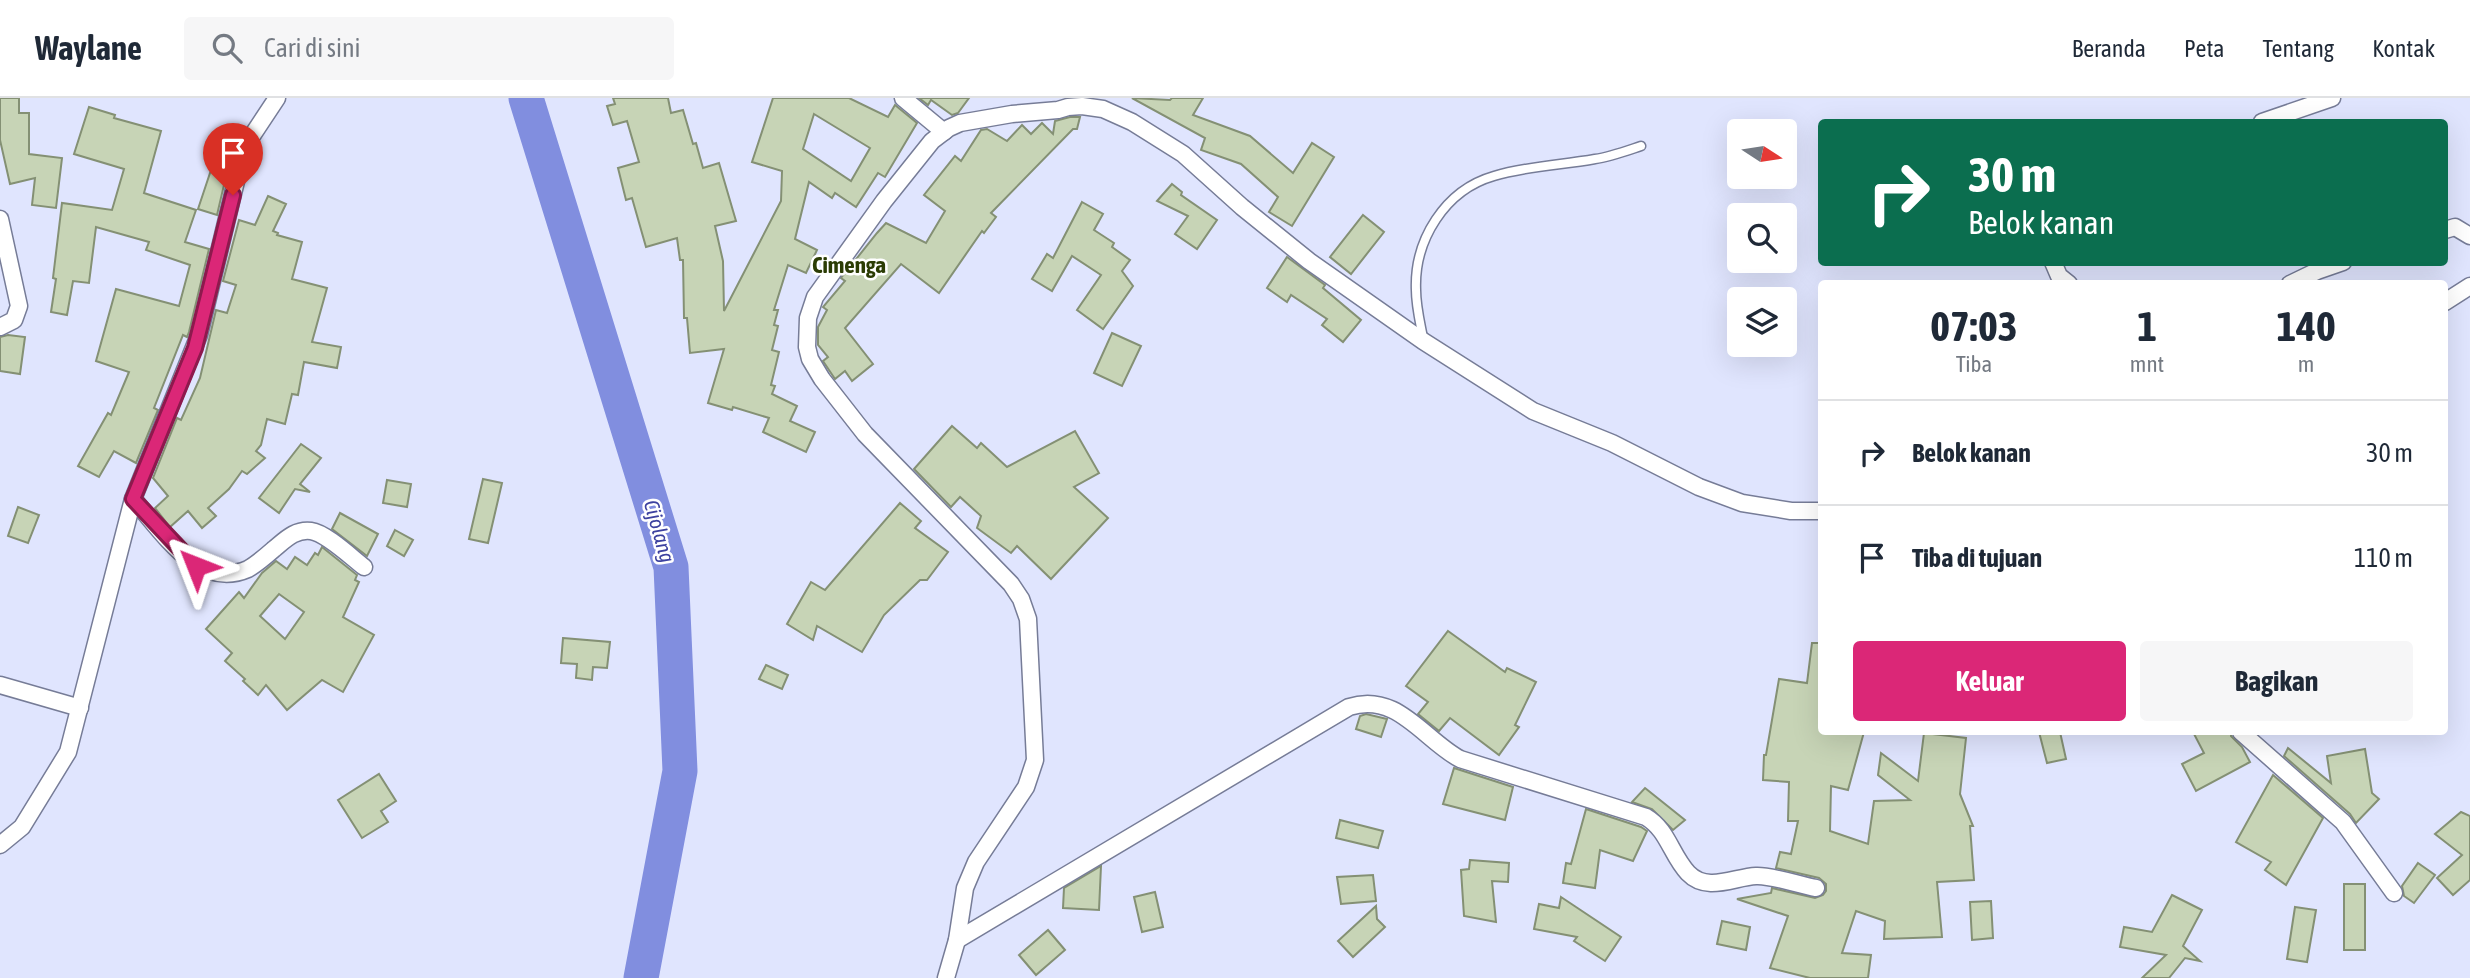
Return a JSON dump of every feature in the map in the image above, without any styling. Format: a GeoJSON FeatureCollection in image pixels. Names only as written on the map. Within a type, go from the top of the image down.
{"type":"FeatureCollection","features":[{"type":"Feature","properties":{"kind":"street"},"geometry":{"type":"LineString","coordinates":[[0,845],[22,827],[63,762],[72,739],[133,499],[197,341],[244,148],[276,98]]}},
{"type":"Feature","properties":{"kind":"street"},"geometry":{"type":"LineString","coordinates":[[903,98],[944,132]]}},
{"type":"Feature","properties":{"kind":"street"},"geometry":{"type":"LineString","coordinates":[[2271,119],[2332,98]]}},
{"type":"Feature","properties":{"kind":"street"},"geometry":{"type":"LineString","coordinates":[[946,978],[957,940],[965,888],[976,862],[1026,786],[1035,760],[1028,619],[1021,599],[1011,584],[865,433],[815,368],[807,347],[808,318],[816,297],[884,201],[932,141],[960,123],[1106,103],[1183,154],[1308,261],[1423,341],[1533,411],[1612,443],[1699,487],[1742,503],[1791,511],[1818,511]]}},
{"type":"Feature","properties":{"kind":"street"},"geometry":{"type":"LineString","coordinates":[[0,219],[19,306],[14,320],[0,327]]}},
{"type":"Feature","properties":{"kind":"street"},"geometry":{"type":"LineString","coordinates":[[2448,229],[2455,227],[2470,236]]}},
{"type":"Feature","properties":{"kind":"street"},"geometry":{"type":"LineString","coordinates":[[2300,280],[2333,266]]}},
{"type":"Feature","properties":{"kind":"street"},"geometry":{"type":"LineString","coordinates":[[2448,300],[2470,286]]}},
{"type":"Feature","properties":{"kind":"street"},"geometry":{"type":"LineString","coordinates":[[133,499],[188,560],[206,571],[219,574],[247,569],[294,533],[308,531],[322,535],[364,566]]}},
{"type":"Feature","properties":{"kind":"street"},"geometry":{"type":"LineString","coordinates":[[0,685],[80,708]]}},
{"type":"Feature","properties":{"kind":"street"},"geometry":{"type":"LineString","coordinates":[[957,940],[1357,704],[1369,704],[1396,711],[1409,718],[1448,752],[1470,763],[1646,817],[1658,824],[1689,874],[1700,881],[1712,884],[1758,875],[1816,888]]}},
{"type":"Feature","properties":{"kind":"street"},"geometry":{"type":"LineString","coordinates":[[2244,735],[2343,822],[2394,892]]}},
{"type":"Feature","properties":{"kind":"lane"},"geometry":{"type":"LineString","coordinates":[[1423,341],[1416,289],[1423,244],[1442,208],[1459,193],[1492,176],[1599,159],[1641,146]]}},
{"type":"Feature","properties":{"kind":"building"},"geometry":{"type":"Polygon","coordinates":[[[0,98],[19,98],[19,113],[29,113],[29,154],[62,158],[56,208],[32,205],[35,178],[10,184],[0,140],[0,98]]]}},
{"type":"Feature","properties":{"kind":"building"},"geometry":{"type":"Polygon","coordinates":[[[613,98],[668,98],[671,113],[683,110],[703,168],[719,163],[736,221],[715,226],[723,261],[724,311],[781,201],[782,171],[752,162],[773,98],[849,98],[888,117],[895,105],[917,123],[885,177],[878,173],[856,207],[835,193],[832,198],[809,182],[795,239],[817,250],[806,273],[788,265],[774,310],[778,310],[774,325],[778,326],[772,350],[779,352],[771,385],[775,386],[772,394],[797,406],[790,421],[815,432],[806,452],[763,432],[769,418],[708,403],[724,349],[690,353],[687,318],[684,318],[683,260],[680,260],[677,238],[646,247],[632,198],[626,200],[618,168],[639,162],[627,121],[613,125],[607,106],[615,104],[613,98]],[[814,114],[803,149],[851,181],[870,148],[814,114]]]}},
{"type":"Feature","properties":{"kind":"building"},"geometry":{"type":"Polygon","coordinates":[[[919,98],[969,98],[958,113],[952,115],[931,100],[928,105],[919,98]]]}},
{"type":"Feature","properties":{"kind":"building"},"geometry":{"type":"Polygon","coordinates":[[[1132,98],[1203,98],[1193,115],[1250,136],[1293,173],[1312,143],[1334,157],[1292,226],[1269,212],[1278,197],[1241,164],[1201,150],[1205,138],[1132,98]]]}},
{"type":"Feature","properties":{"kind":"building"},"geometry":{"type":"Polygon","coordinates":[[[89,107],[115,115],[114,118],[161,131],[144,193],[196,210],[185,242],[209,249],[189,332],[187,337],[183,335],[154,408],[158,410],[136,463],[114,451],[99,477],[78,466],[108,413],[111,415],[129,372],[96,361],[116,289],[179,306],[190,265],[146,250],[149,242],[96,227],[89,283],[73,281],[67,315],[51,312],[62,203],[112,210],[124,169],[74,154],[89,107]]]}},
{"type":"Feature","properties":{"kind":"building"},"geometry":{"type":"Polygon","coordinates":[[[1080,117],[1077,129],[1073,129],[991,213],[996,217],[984,233],[982,231],[939,293],[901,264],[845,328],[873,364],[852,381],[845,371],[835,379],[823,361],[828,357],[818,345],[818,327],[827,310],[823,307],[845,281],[841,278],[877,233],[886,223],[926,243],[945,211],[924,195],[955,156],[961,161],[981,130],[987,129],[1007,141],[1022,125],[1031,134],[1042,123],[1053,134],[1055,121],[1080,117]]]}},
{"type":"Feature","properties":{"kind":"building"},"geometry":{"type":"Polygon","coordinates":[[[212,167],[227,172],[217,215],[198,209],[212,167]]]}},
{"type":"Feature","properties":{"kind":"building"},"geometry":{"type":"Polygon","coordinates":[[[1172,184],[1182,192],[1181,195],[1217,220],[1197,249],[1175,234],[1188,216],[1157,201],[1172,184]]]}},
{"type":"Feature","properties":{"kind":"building"},"geometry":{"type":"Polygon","coordinates":[[[268,196],[286,204],[273,231],[278,233],[277,235],[302,242],[292,279],[327,288],[312,342],[341,347],[337,368],[304,362],[298,395],[292,394],[285,424],[267,419],[261,445],[256,451],[265,458],[247,474],[242,471],[229,489],[208,508],[216,516],[202,528],[188,511],[170,527],[155,508],[168,496],[153,478],[177,418],[181,420],[200,378],[216,310],[227,313],[236,285],[223,281],[239,220],[255,225],[268,196]]]}},
{"type":"Feature","properties":{"kind":"building"},"geometry":{"type":"Polygon","coordinates":[[[1082,202],[1103,214],[1094,230],[1114,243],[1112,247],[1130,260],[1122,271],[1133,286],[1103,329],[1077,310],[1101,275],[1072,256],[1052,291],[1032,279],[1047,254],[1053,258],[1082,202]]]}},
{"type":"Feature","properties":{"kind":"building"},"geometry":{"type":"Polygon","coordinates":[[[1363,215],[1384,232],[1351,274],[1330,257],[1363,215]]]}},
{"type":"Feature","properties":{"kind":"building"},"geometry":{"type":"Polygon","coordinates":[[[1287,257],[1325,285],[1323,288],[1361,320],[1343,342],[1322,325],[1327,319],[1291,295],[1287,302],[1267,288],[1287,257]]]}},
{"type":"Feature","properties":{"kind":"building"},"geometry":{"type":"Polygon","coordinates":[[[1112,333],[1141,346],[1122,386],[1094,373],[1112,333]]]}},
{"type":"Feature","properties":{"kind":"building"},"geometry":{"type":"Polygon","coordinates":[[[0,337],[25,337],[20,374],[0,371],[0,337]]]}},
{"type":"Feature","properties":{"kind":"building"},"geometry":{"type":"Polygon","coordinates":[[[952,426],[977,448],[981,443],[1007,467],[1075,431],[1099,473],[1074,487],[1108,518],[1051,579],[1017,546],[1011,553],[977,528],[981,516],[960,497],[951,507],[914,469],[952,426]]]}},
{"type":"Feature","properties":{"kind":"building"},"geometry":{"type":"Polygon","coordinates":[[[301,444],[321,458],[300,484],[310,492],[295,489],[279,513],[259,498],[301,444]]]}},
{"type":"Feature","properties":{"kind":"building"},"geometry":{"type":"Polygon","coordinates":[[[483,479],[502,483],[488,543],[469,539],[483,479]]]}},
{"type":"Feature","properties":{"kind":"building"},"geometry":{"type":"Polygon","coordinates":[[[387,480],[411,484],[407,507],[383,503],[387,480]]]}},
{"type":"Feature","properties":{"kind":"building"},"geometry":{"type":"Polygon","coordinates":[[[900,503],[921,521],[915,528],[948,552],[927,580],[920,580],[884,615],[862,652],[817,626],[813,640],[787,624],[811,582],[825,590],[900,503]]]}},
{"type":"Feature","properties":{"kind":"building"},"geometry":{"type":"Polygon","coordinates":[[[18,507],[39,515],[28,543],[8,536],[18,507]]]}},
{"type":"Feature","properties":{"kind":"building"},"geometry":{"type":"Polygon","coordinates":[[[340,513],[378,534],[367,556],[332,529],[340,513]]]}},
{"type":"Feature","properties":{"kind":"building"},"geometry":{"type":"Polygon","coordinates":[[[395,530],[413,540],[404,556],[387,546],[395,530]]]}},
{"type":"Feature","properties":{"kind":"building"},"geometry":{"type":"Polygon","coordinates":[[[322,547],[357,575],[355,580],[359,582],[343,617],[374,635],[343,692],[322,680],[287,710],[266,685],[258,695],[243,681],[245,679],[225,661],[232,653],[206,629],[239,592],[244,598],[262,573],[276,561],[287,569],[295,557],[307,565],[315,553],[318,555],[322,547]],[[279,594],[260,616],[285,639],[304,612],[279,594]]]}},
{"type":"Feature","properties":{"kind":"building"},"geometry":{"type":"Polygon","coordinates":[[[1448,631],[1505,672],[1507,668],[1536,682],[1515,725],[1519,727],[1499,755],[1450,718],[1439,731],[1418,714],[1428,702],[1406,686],[1448,631]]]}},
{"type":"Feature","properties":{"kind":"building"},"geometry":{"type":"Polygon","coordinates":[[[563,638],[610,642],[607,668],[593,667],[592,680],[576,678],[577,664],[561,663],[563,638]]]}},
{"type":"Feature","properties":{"kind":"building"},"geometry":{"type":"Polygon","coordinates":[[[1812,643],[1818,643],[1818,735],[1863,735],[1848,790],[1831,786],[1830,831],[1868,844],[1874,801],[1910,800],[1878,775],[1881,753],[1918,781],[1924,735],[1966,738],[1960,794],[1973,826],[1970,826],[1974,880],[1937,882],[1942,937],[1884,939],[1885,921],[1856,911],[1842,953],[1871,955],[1868,978],[1810,978],[1770,968],[1788,916],[1737,899],[1771,893],[1772,888],[1815,898],[1826,891],[1826,884],[1819,878],[1776,868],[1780,852],[1791,854],[1798,821],[1788,821],[1789,782],[1763,780],[1764,755],[1779,679],[1807,683],[1812,643]]]}},
{"type":"Feature","properties":{"kind":"building"},"geometry":{"type":"Polygon","coordinates":[[[766,665],[788,675],[782,689],[759,679],[766,665]]]}},
{"type":"Feature","properties":{"kind":"building"},"geometry":{"type":"Polygon","coordinates":[[[1366,714],[1387,719],[1381,737],[1356,729],[1360,716],[1366,714]]]}},
{"type":"Feature","properties":{"kind":"building"},"geometry":{"type":"Polygon","coordinates":[[[2040,735],[2061,735],[2066,759],[2047,763],[2040,735]]]}},
{"type":"Feature","properties":{"kind":"building"},"geometry":{"type":"Polygon","coordinates":[[[2195,735],[2231,735],[2250,762],[2196,791],[2182,764],[2204,753],[2195,735]]]}},
{"type":"Feature","properties":{"kind":"building"},"geometry":{"type":"Polygon","coordinates":[[[2288,748],[2331,783],[2327,756],[2365,749],[2372,793],[2379,799],[2356,823],[2350,814],[2284,756],[2288,748]]]}},
{"type":"Feature","properties":{"kind":"building"},"geometry":{"type":"Polygon","coordinates":[[[1454,768],[1513,787],[1505,820],[1443,804],[1454,768]]]}},
{"type":"Feature","properties":{"kind":"building"},"geometry":{"type":"Polygon","coordinates":[[[379,774],[396,801],[381,811],[388,822],[362,838],[338,800],[379,774]]]}},
{"type":"Feature","properties":{"kind":"building"},"geometry":{"type":"Polygon","coordinates":[[[2273,775],[2323,818],[2286,885],[2265,870],[2271,862],[2236,842],[2273,775]]]}},
{"type":"Feature","properties":{"kind":"building"},"geometry":{"type":"Polygon","coordinates":[[[1645,788],[1685,820],[1673,830],[1652,809],[1632,802],[1645,788]]]}},
{"type":"Feature","properties":{"kind":"building"},"geometry":{"type":"Polygon","coordinates":[[[1586,809],[1647,831],[1633,861],[1600,850],[1595,888],[1563,883],[1566,863],[1571,864],[1586,809]]]}},
{"type":"Feature","properties":{"kind":"building"},"geometry":{"type":"Polygon","coordinates":[[[2461,812],[2470,816],[2470,880],[2453,895],[2437,878],[2462,855],[2435,834],[2461,812]]]}},
{"type":"Feature","properties":{"kind":"building"},"geometry":{"type":"Polygon","coordinates":[[[1340,820],[1383,831],[1378,848],[1336,838],[1340,820]]]}},
{"type":"Feature","properties":{"kind":"building"},"geometry":{"type":"Polygon","coordinates":[[[1470,860],[1509,863],[1508,882],[1492,881],[1496,922],[1464,916],[1461,870],[1469,869],[1470,860]]]}},
{"type":"Feature","properties":{"kind":"building"},"geometry":{"type":"Polygon","coordinates":[[[2418,863],[2435,875],[2414,903],[2404,896],[2402,886],[2418,863]]]}},
{"type":"Feature","properties":{"kind":"building"},"geometry":{"type":"Polygon","coordinates":[[[1101,866],[1099,910],[1063,908],[1064,888],[1101,866]]]}},
{"type":"Feature","properties":{"kind":"building"},"geometry":{"type":"Polygon","coordinates":[[[1373,875],[1376,901],[1341,904],[1337,877],[1373,875]]]}},
{"type":"Feature","properties":{"kind":"building"},"geometry":{"type":"Polygon","coordinates":[[[2344,884],[2365,884],[2365,950],[2344,950],[2344,884]]]}},
{"type":"Feature","properties":{"kind":"building"},"geometry":{"type":"Polygon","coordinates":[[[1155,892],[1163,927],[1142,932],[1134,897],[1155,892]]]}},
{"type":"Feature","properties":{"kind":"building"},"geometry":{"type":"Polygon","coordinates":[[[2172,895],[2202,910],[2183,946],[2200,961],[2185,958],[2169,978],[2142,978],[2166,955],[2120,947],[2124,927],[2152,932],[2172,895]]]}},
{"type":"Feature","properties":{"kind":"building"},"geometry":{"type":"Polygon","coordinates":[[[1561,897],[1621,937],[1605,961],[1574,941],[1577,937],[1534,929],[1539,904],[1559,908],[1561,897]]]}},
{"type":"Feature","properties":{"kind":"building"},"geometry":{"type":"Polygon","coordinates":[[[1991,901],[1993,938],[1972,940],[1970,902],[1991,901]]]}},
{"type":"Feature","properties":{"kind":"building"},"geometry":{"type":"Polygon","coordinates":[[[1376,906],[1377,919],[1385,927],[1353,957],[1338,941],[1376,906]]]}},
{"type":"Feature","properties":{"kind":"building"},"geometry":{"type":"Polygon","coordinates":[[[2295,907],[2316,910],[2307,962],[2287,959],[2295,907]]]}},
{"type":"Feature","properties":{"kind":"building"},"geometry":{"type":"Polygon","coordinates":[[[1722,921],[1750,927],[1746,950],[1717,944],[1722,921]]]}},
{"type":"Feature","properties":{"kind":"building"},"geometry":{"type":"Polygon","coordinates":[[[1048,930],[1065,950],[1036,975],[1019,955],[1048,930]]]}},
{"type":"Feature","properties":{"kind":"waterway","name":"Cijolang"},"geometry":{"type":"LineString","coordinates":[[526,98],[671,567],[680,771],[641,978]]}},
{"type":"Feature","properties":{"kind":"district","name":"Cimenga"},"geometry":{"type":"Point","coordinates":[849,265]}},
{"type":"Feature","properties":{"kind":"route"},"geometry":{"type":"LineString","coordinates":[[196,566],[133,499],[195,348],[233,195]]}}]}
